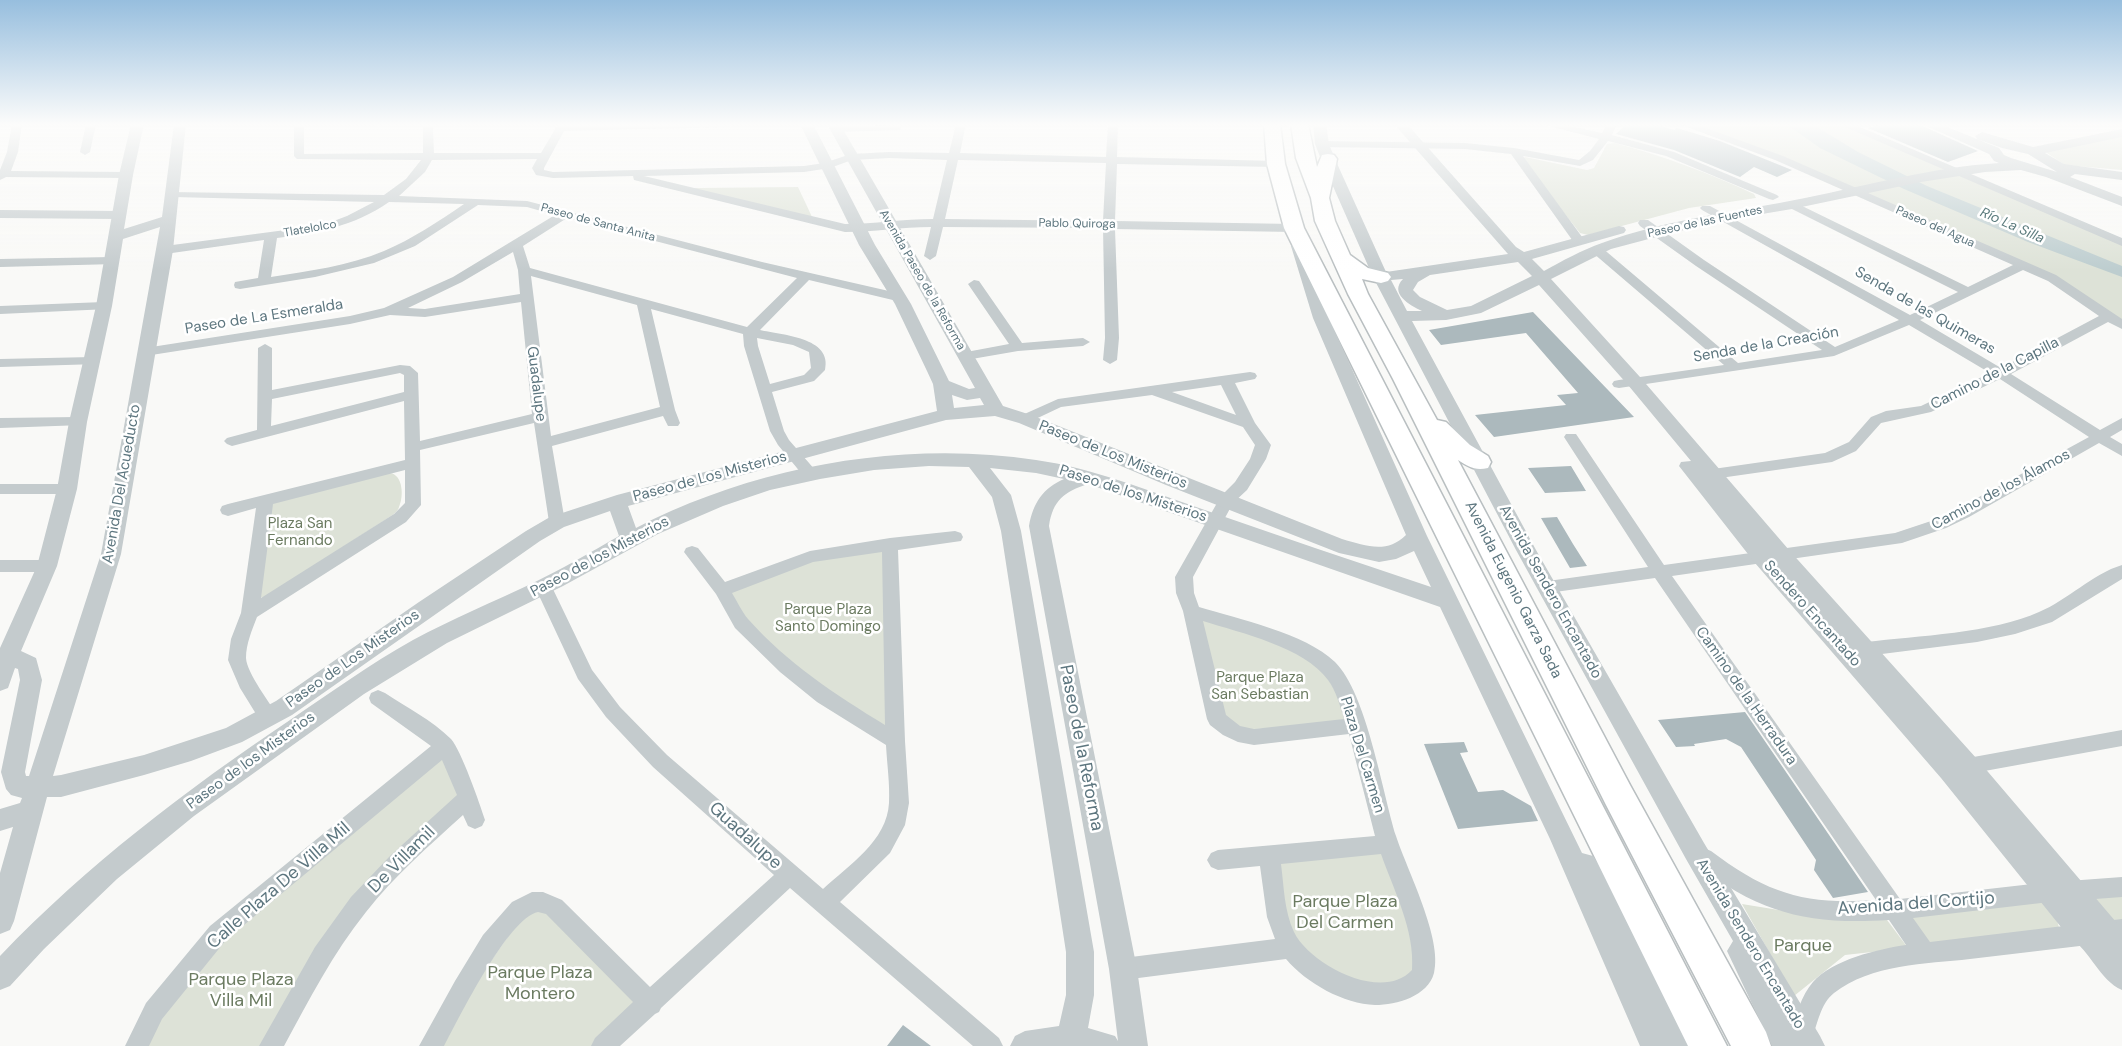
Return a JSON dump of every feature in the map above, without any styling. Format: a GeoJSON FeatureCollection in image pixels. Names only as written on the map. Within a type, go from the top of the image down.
{"type":"FeatureCollection","features":[{"type":"Feature","properties":{"kind":"highway"},"geometry":{"type":"LineString","coordinates":[[1279,173],[1296,234],[1708,1046]]}},
{"type":"Feature","properties":{"kind":"highway","name":"Avenida Eugenio Garza Sada"},"geometry":{"type":"LineString","coordinates":[[1311,173],[1320,198],[1325,221],[1358,294],[1414,397],[1618,795],[1752,1046]]}},
{"type":"Feature","properties":{"kind":"highway"},"geometry":{"type":"LineString","coordinates":[[1320,198],[1321,173]]}},
{"type":"Feature","properties":{"kind":"highway"},"geometry":{"type":"LineString","coordinates":[[1343,259],[1361,273],[1381,277]]}},
{"type":"Feature","properties":{"kind":"highway"},"geometry":{"type":"LineString","coordinates":[[1414,397],[1431,419],[1461,451],[1479,462]]}},
{"type":"Feature","properties":{"kind":"street","name":"Avenida Del Acueducto"},"geometry":{"type":"LineString","coordinates":[[0,921],[30,812],[111,554],[165,250],[175,173]]}},
{"type":"Feature","properties":{"kind":"street","name":"Tlatelolco"},"geometry":{"type":"LineString","coordinates":[[165,250],[337,226],[386,200],[409,182],[416,173]]}},
{"type":"Feature","properties":{"kind":"street"},"geometry":{"type":"LineString","coordinates":[[544,173],[553,175],[626,173]]}},
{"type":"Feature","properties":{"kind":"street","name":"Pablo Quiroga"},"geometry":{"type":"LineString","coordinates":[[617,173],[833,225],[860,228],[889,224],[939,223],[1109,225],[1296,234]]}},
{"type":"Feature","properties":{"kind":"street","name":"Avenida Paseo de la Reforma"},"geometry":{"type":"LineString","coordinates":[[830,173],[860,228],[866,245],[897,296],[942,384],[946,414]]}},
{"type":"Feature","properties":{"kind":"street","name":"Avenida Paseo de la Reforma"},"geometry":{"type":"LineString","coordinates":[[860,173],[996,410]]}},
{"type":"Feature","properties":{"kind":"street"},"geometry":{"type":"LineString","coordinates":[[930,256],[950,173]]}},
{"type":"Feature","properties":{"kind":"street"},"geometry":{"type":"LineString","coordinates":[[1110,360],[1112,338],[1109,225],[1112,173]]}},
{"type":"Feature","properties":{"kind":"street","name":"Avenida Sendero Encantado"},"geometry":{"type":"LineString","coordinates":[[1336,173],[1381,277],[1526,550],[1695,851],[1721,911],[1800,1041]]}},
{"type":"Feature","properties":{"kind":"street","name":"Sendero Encantado"},"geometry":{"type":"LineString","coordinates":[[1442,173],[1626,383],[1712,474],[1772,557],[1866,649],[1968,766],[2122,950]]}},
{"type":"Feature","properties":{"kind":"street"},"geometry":{"type":"LineString","coordinates":[[1530,173],[1579,241]]}},
{"type":"Feature","properties":{"kind":"street"},"geometry":{"type":"LineString","coordinates":[[1715,173],[1773,197]]}},
{"type":"Feature","properties":{"kind":"street","name":"Paseo del Agua"},"geometry":{"type":"LineString","coordinates":[[1812,173],[2052,278],[2122,325]]}},
{"type":"Feature","properties":{"kind":"street","name":"Paseo de las Fuentes"},"geometry":{"type":"LineString","coordinates":[[1402,316],[1446,314],[1480,308],[1597,250],[1650,227],[1706,208],[1874,184],[1934,173]]}},
{"type":"Feature","properties":{"kind":"street"},"geometry":{"type":"LineString","coordinates":[[1956,173],[2122,242]]}},
{"type":"Feature","properties":{"kind":"street"},"geometry":{"type":"LineString","coordinates":[[2062,173],[2122,202]]}},
{"type":"Feature","properties":{"kind":"street"},"geometry":{"type":"LineString","coordinates":[[2063,173],[2122,194]]}},
{"type":"Feature","properties":{"kind":"street"},"geometry":{"type":"LineString","coordinates":[[2081,173],[2122,176]]}},
{"type":"Feature","properties":{"kind":"street"},"geometry":{"type":"LineString","coordinates":[[0,682],[4,655],[47,566],[67,489],[78,422],[104,306],[126,175],[2,175]]}},
{"type":"Feature","properties":{"kind":"street","name":"Paseo de las Fuentes"},"geometry":{"type":"LineString","coordinates":[[1381,277],[1514,255],[1650,227],[1792,205],[1848,188]]}},
{"type":"Feature","properties":{"kind":"street","name":"Paseo de Santa Anita"},"geometry":{"type":"LineString","coordinates":[[170,213],[386,200],[476,201],[527,204],[805,276],[897,296]]}},
{"type":"Feature","properties":{"kind":"street"},"geometry":{"type":"LineString","coordinates":[[240,285],[362,263],[387,254],[437,228],[476,201]]}},
{"type":"Feature","properties":{"kind":"street"},"geometry":{"type":"LineString","coordinates":[[1792,205],[1968,292]]}},
{"type":"Feature","properties":{"kind":"street","name":"Senda de las Quimeras"},"geometry":{"type":"LineString","coordinates":[[1706,208],[1910,320],[2000,373],[2122,450]]}},
{"type":"Feature","properties":{"kind":"street"},"geometry":{"type":"LineString","coordinates":[[118,225],[170,213]]}},
{"type":"Feature","properties":{"kind":"street"},"geometry":{"type":"LineString","coordinates":[[0,214],[118,225],[139,229],[170,213]]}},
{"type":"Feature","properties":{"kind":"street","name":"Paseo de La Esmeralda"},"geometry":{"type":"LineString","coordinates":[[146,352],[370,316],[388,311],[467,274],[517,246],[565,214]]}},
{"type":"Feature","properties":{"kind":"street"},"geometry":{"type":"LineString","coordinates":[[1650,227],[1834,352]]}},
{"type":"Feature","properties":{"kind":"street"},"geometry":{"type":"LineString","coordinates":[[1296,234],[1306,274],[1321,318],[1417,536],[1562,837],[1655,1046]]}},
{"type":"Feature","properties":{"kind":"street"},"geometry":{"type":"LineString","coordinates":[[264,281],[272,236]]}},
{"type":"Feature","properties":{"kind":"street","name":"Guadalupe"},"geometry":{"type":"LineString","coordinates":[[517,246],[524,270],[540,417],[557,522]]}},
{"type":"Feature","properties":{"kind":"street"},"geometry":{"type":"LineString","coordinates":[[1597,250],[1735,368]]}},
{"type":"Feature","properties":{"kind":"street"},"geometry":{"type":"LineString","coordinates":[[0,263],[112,261]]}},
{"type":"Feature","properties":{"kind":"street","name":"Senda de la Creación"},"geometry":{"type":"LineString","coordinates":[[1626,383],[1834,352],[1910,320],[2022,266]]}},
{"type":"Feature","properties":{"kind":"street"},"geometry":{"type":"LineString","coordinates":[[524,270],[750,332],[797,342],[814,349],[819,366],[814,375],[764,390]]}},
{"type":"Feature","properties":{"kind":"street"},"geometry":{"type":"LineString","coordinates":[[1428,270],[1414,276],[1409,281],[1406,292],[1409,298],[1416,302],[1446,314]]}},
{"type":"Feature","properties":{"kind":"street"},"geometry":{"type":"LineString","coordinates":[[805,276],[750,332],[751,346],[778,431],[783,442],[795,454],[810,475]]}},
{"type":"Feature","properties":{"kind":"street"},"geometry":{"type":"LineString","coordinates":[[974,284],[1018,346]]}},
{"type":"Feature","properties":{"kind":"street","name":"Paseo de La Esmeralda"},"geometry":{"type":"LineString","coordinates":[[388,311],[425,313],[526,297]]}},
{"type":"Feature","properties":{"kind":"street"},"geometry":{"type":"LineString","coordinates":[[544,443],[670,417],[642,303]]}},
{"type":"Feature","properties":{"kind":"street"},"geometry":{"type":"LineString","coordinates":[[0,310],[104,306]]}},
{"type":"Feature","properties":{"kind":"street","name":"Camino de la Capilla"},"geometry":{"type":"LineString","coordinates":[[1712,474],[1827,458],[1844,452],[1856,444],[1871,423],[1880,418],[1931,408],[2109,316]]}},
{"type":"Feature","properties":{"kind":"street"},"geometry":{"type":"LineString","coordinates":[[966,356],[1018,346],[1083,342]]}},
{"type":"Feature","properties":{"kind":"street"},"geometry":{"type":"LineString","coordinates":[[264,432],[265,348]]}},
{"type":"Feature","properties":{"kind":"street"},"geometry":{"type":"LineString","coordinates":[[0,363],[93,361]]}},
{"type":"Feature","properties":{"kind":"street"},"geometry":{"type":"LineString","coordinates":[[250,613],[400,518],[413,505],[411,373],[400,369],[265,396]]}},
{"type":"Feature","properties":{"kind":"street"},"geometry":{"type":"LineString","coordinates":[[1025,418],[1058,403],[1250,376]]}},
{"type":"Feature","properties":{"kind":"street"},"geometry":{"type":"LineString","coordinates":[[1226,380],[1248,424],[1262,445],[1258,459],[1251,471],[1228,500],[1184,577],[1185,593],[1192,611],[1218,719],[1227,730],[1239,736],[1254,737],[1356,725]]}},
{"type":"Feature","properties":{"kind":"street","name":"Sendero Encantado"},"geometry":{"type":"LineString","coordinates":[[1626,383],[2079,928],[2105,932]]}},
{"type":"Feature","properties":{"kind":"street"},"geometry":{"type":"LineString","coordinates":[[942,384],[967,395],[984,392]]}},
{"type":"Feature","properties":{"kind":"street"},"geometry":{"type":"LineString","coordinates":[[1154,391],[1248,424]]}},
{"type":"Feature","properties":{"kind":"street"},"geometry":{"type":"LineString","coordinates":[[232,441],[410,395]]}},
{"type":"Feature","properties":{"kind":"street","name":"Paseo de Los Misterios"},"geometry":{"type":"LineString","coordinates":[[4,655],[28,664],[31,680],[14,772],[15,782],[20,787],[61,786],[191,751],[234,735],[268,717],[284,708],[533,536],[557,522],[617,502],[946,414],[996,410],[1025,418],[1173,480],[1228,500],[1335,544],[1360,552],[1378,555],[1399,553],[1417,536]]}},
{"type":"Feature","properties":{"kind":"street"},"geometry":{"type":"LineString","coordinates":[[228,510],[265,502],[540,417]]}},
{"type":"Feature","properties":{"kind":"street"},"geometry":{"type":"LineString","coordinates":[[0,423],[78,422]]}},
{"type":"Feature","properties":{"kind":"street","name":"Camino de los Álamos"},"geometry":{"type":"LineString","coordinates":[[1548,587],[1896,540],[1940,524],[2100,437],[2122,422]]}},
{"type":"Feature","properties":{"kind":"street","name":"Camino de la Herradura"},"geometry":{"type":"LineString","coordinates":[[1571,437],[1660,572],[1925,953]]}},
{"type":"Feature","properties":{"kind":"street","name":"Paseo de los Misterios"},"geometry":{"type":"LineString","coordinates":[[0,976],[68,904],[179,813],[257,754],[405,655],[448,631],[544,587],[630,538],[714,502],[810,475],[879,464],[974,461],[1017,463],[1053,468],[1088,477],[1447,601]]}},
{"type":"Feature","properties":{"kind":"street","name":"Paseo de la Reforma"},"geometry":{"type":"LineString","coordinates":[[974,461],[1001,495],[1011,531],[1080,952],[1080,995],[1071,1039]]}},
{"type":"Feature","properties":{"kind":"street","name":"Paseo de la Reforma"},"geometry":{"type":"LineString","coordinates":[[1088,477],[1056,490],[1046,501],[1040,514],[1039,526],[1123,969],[1133,1046]]}},
{"type":"Feature","properties":{"kind":"street"},"geometry":{"type":"LineString","coordinates":[[0,489],[67,489]]}},
{"type":"Feature","properties":{"kind":"street"},"geometry":{"type":"LineString","coordinates":[[265,502],[250,613],[240,639],[237,660],[247,683],[268,717]]}},
{"type":"Feature","properties":{"kind":"street"},"geometry":{"type":"LineString","coordinates":[[617,502],[630,538]]}},
{"type":"Feature","properties":{"kind":"street"},"geometry":{"type":"LineString","coordinates":[[722,590],[810,557],[840,550],[955,537]]}},
{"type":"Feature","properties":{"kind":"street"},"geometry":{"type":"LineString","coordinates":[[824,903],[883,846],[895,825],[899,803],[895,741],[890,544]]}},
{"type":"Feature","properties":{"kind":"street"},"geometry":{"type":"LineString","coordinates":[[692,552],[722,590],[741,623],[786,667],[824,697],[895,741]]}},
{"type":"Feature","properties":{"kind":"street"},"geometry":{"type":"LineString","coordinates":[[0,566],[47,566]]}},
{"type":"Feature","properties":{"kind":"street"},"geometry":{"type":"LineString","coordinates":[[1866,649],[1977,636],[2015,628],[2046,618],[2122,571]]}},
{"type":"Feature","properties":{"kind":"street","name":"Guadalupe"},"geometry":{"type":"LineString","coordinates":[[544,587],[586,674],[613,712],[660,761],[789,876],[824,903],[991,1046]]}},
{"type":"Feature","properties":{"kind":"street"},"geometry":{"type":"LineString","coordinates":[[427,608],[448,631]]}},
{"type":"Feature","properties":{"kind":"street","name":"Plaza Del Carmen"},"geometry":{"type":"LineString","coordinates":[[1192,611],[1298,647],[1328,666],[1338,681],[1356,725],[1388,844],[1424,953],[1423,972],[1416,984],[1393,993],[1368,993],[1334,982],[1312,967],[1291,948],[1281,928],[1269,857]]}},
{"type":"Feature","properties":{"kind":"street"},"geometry":{"type":"LineString","coordinates":[[378,698],[445,746],[468,798],[475,820]]}},
{"type":"Feature","properties":{"kind":"street"},"geometry":{"type":"LineString","coordinates":[[1968,766],[2122,738]]}},
{"type":"Feature","properties":{"kind":"street","name":"Calle Plaza De Villa Mil"},"geometry":{"type":"LineString","coordinates":[[136,1046],[154,1011],[218,933],[445,746]]}},
{"type":"Feature","properties":{"kind":"street","name":"De Villamil"},"geometry":{"type":"LineString","coordinates":[[271,1046],[325,952],[358,905],[391,867],[468,798]]}},
{"type":"Feature","properties":{"kind":"street"},"geometry":{"type":"LineString","coordinates":[[0,820],[30,812]]}},
{"type":"Feature","properties":{"kind":"street"},"geometry":{"type":"LineString","coordinates":[[1562,837],[1593,876],[1604,894],[1677,1046]]}},
{"type":"Feature","properties":{"kind":"street"},"geometry":{"type":"LineString","coordinates":[[1218,860],[1269,857],[1388,844]]}},
{"type":"Feature","properties":{"kind":"street","name":"Avenida del Cortijo"},"geometry":{"type":"LineString","coordinates":[[1695,851],[1747,888],[1797,907],[1831,911],[1895,910],[2049,892],[2122,887]]}},
{"type":"Feature","properties":{"kind":"street"},"geometry":{"type":"LineString","coordinates":[[603,1046],[789,876]]}},
{"type":"Feature","properties":{"kind":"street"},"geometry":{"type":"LineString","coordinates":[[431,1046],[496,934],[520,907],[533,901],[542,902],[554,907],[651,1004]]}},
{"type":"Feature","properties":{"kind":"street"},"geometry":{"type":"LineString","coordinates":[[1800,1041],[1812,1006],[1825,987],[1845,973],[1875,963],[1925,953],[2105,932]]}},
{"type":"Feature","properties":{"kind":"street","name":"Sendero Encantado"},"geometry":{"type":"LineString","coordinates":[[2105,932],[2122,976]]}},
{"type":"Feature","properties":{"kind":"street"},"geometry":{"type":"LineString","coordinates":[[1123,969],[1291,948]]}},
{"type":"Feature","properties":{"kind":"street"},"geometry":{"type":"LineString","coordinates":[[1025,1046],[1071,1039],[1105,1046]]}},
{"type":"Feature","properties":{"kind":"green space"},"geometry":{"type":"Polygon","coordinates":[[[1532,173],[1705,173],[1754,194],[1756,198],[1689,208],[1588,235],[1580,233],[1532,173]]]}},
{"type":"Feature","properties":{"kind":"green space"},"geometry":{"type":"Polygon","coordinates":[[[1810,173],[1955,173],[2122,244],[2122,323],[2082,296],[1867,195],[1810,173]]]}},
{"type":"Feature","properties":{"kind":"green space"},"geometry":{"type":"Polygon","coordinates":[[[798,187],[813,219],[692,190],[695,188],[798,187]]]}},
{"type":"Feature","properties":{"kind":"green space","name":"Plaza San Fernando"},"geometry":{"type":"Polygon","coordinates":[[[390,473],[398,478],[402,492],[401,502],[396,512],[264,598],[259,597],[268,502],[390,473]]]}},
{"type":"Feature","properties":{"kind":"green space","name":"Parque Plaza Santo Domingo"},"geometry":{"type":"Polygon","coordinates":[[[890,544],[895,741],[786,667],[722,590],[784,566],[890,544]]]}},
{"type":"Feature","properties":{"kind":"green space","name":"Parque Plaza San Sebastian"},"geometry":{"type":"Polygon","coordinates":[[[1192,611],[1314,656],[1356,725],[1227,730],[1192,611]]]}},
{"type":"Feature","properties":{"kind":"green space","name":"Parque Plaza Villa Mil"},"geometry":{"type":"Polygon","coordinates":[[[445,746],[468,798],[391,867],[271,1046],[137,1046],[187,970],[445,746]]]}},
{"type":"Feature","properties":{"kind":"green space","name":"Parque Plaza Del Carmen"},"geometry":{"type":"Polygon","coordinates":[[[1388,844],[1423,972],[1368,993],[1291,948],[1269,857],[1388,844]]]}},
{"type":"Feature","properties":{"kind":"green space"},"geometry":{"type":"Polygon","coordinates":[[[2122,892],[2122,922],[2113,923],[2085,895],[2122,892]]]}},
{"type":"Feature","properties":{"kind":"green space"},"geometry":{"type":"Polygon","coordinates":[[[2051,899],[2060,931],[1929,945],[1906,914],[2051,899]]]}},
{"type":"Feature","properties":{"kind":"green space","name":"Parque Plaza Montero"},"geometry":{"type":"Polygon","coordinates":[[[533,901],[651,1004],[603,1046],[431,1046],[533,901]]]}},
{"type":"Feature","properties":{"kind":"green space","name":"Parque"},"geometry":{"type":"Polygon","coordinates":[[[1742,904],[1797,913],[1884,916],[1908,948],[1845,955],[1794,996],[1742,904]]]}},
{"type":"Feature","properties":{"kind":"water","name":"Río La Silla"},"geometry":{"type":"Polygon","coordinates":[[[1871,173],[1900,173],[1927,186],[2122,266],[2122,277],[2028,242],[1871,173]]]}},
{"type":"Feature","properties":{"kind":"building"},"geometry":{"type":"Polygon","coordinates":[[[1730,173],[1746,173],[1740,177],[1730,173]]]}},
{"type":"Feature","properties":{"kind":"building"},"geometry":{"type":"Polygon","coordinates":[[[1767,173],[1786,173],[1777,177],[1767,173]]]}},
{"type":"Feature","properties":{"kind":"building"},"geometry":{"type":"Polygon","coordinates":[[[1533,312],[1634,417],[1494,437],[1475,415],[1566,405],[1557,395],[1578,393],[1526,333],[1441,345],[1429,330],[1533,312]]]}},
{"type":"Feature","properties":{"kind":"building"},"geometry":{"type":"Polygon","coordinates":[[[1571,466],[1586,491],[1545,493],[1528,468],[1571,466]]]}},
{"type":"Feature","properties":{"kind":"building"},"geometry":{"type":"Polygon","coordinates":[[[1557,517],[1587,566],[1570,568],[1541,518],[1557,517]]]}},
{"type":"Feature","properties":{"kind":"building"},"geometry":{"type":"Polygon","coordinates":[[[1745,712],[1868,892],[1833,898],[1814,870],[1816,860],[1741,747],[1726,739],[1694,744],[1695,746],[1676,747],[1658,720],[1745,712]]]}},
{"type":"Feature","properties":{"kind":"building"},"geometry":{"type":"Polygon","coordinates":[[[1464,742],[1468,752],[1460,753],[1478,792],[1503,790],[1531,806],[1538,821],[1458,829],[1424,744],[1464,742]]]}},
{"type":"Feature","properties":{"kind":"building"},"geometry":{"type":"Polygon","coordinates":[[[903,1025],[931,1046],[887,1046],[903,1025]]]}}]}
